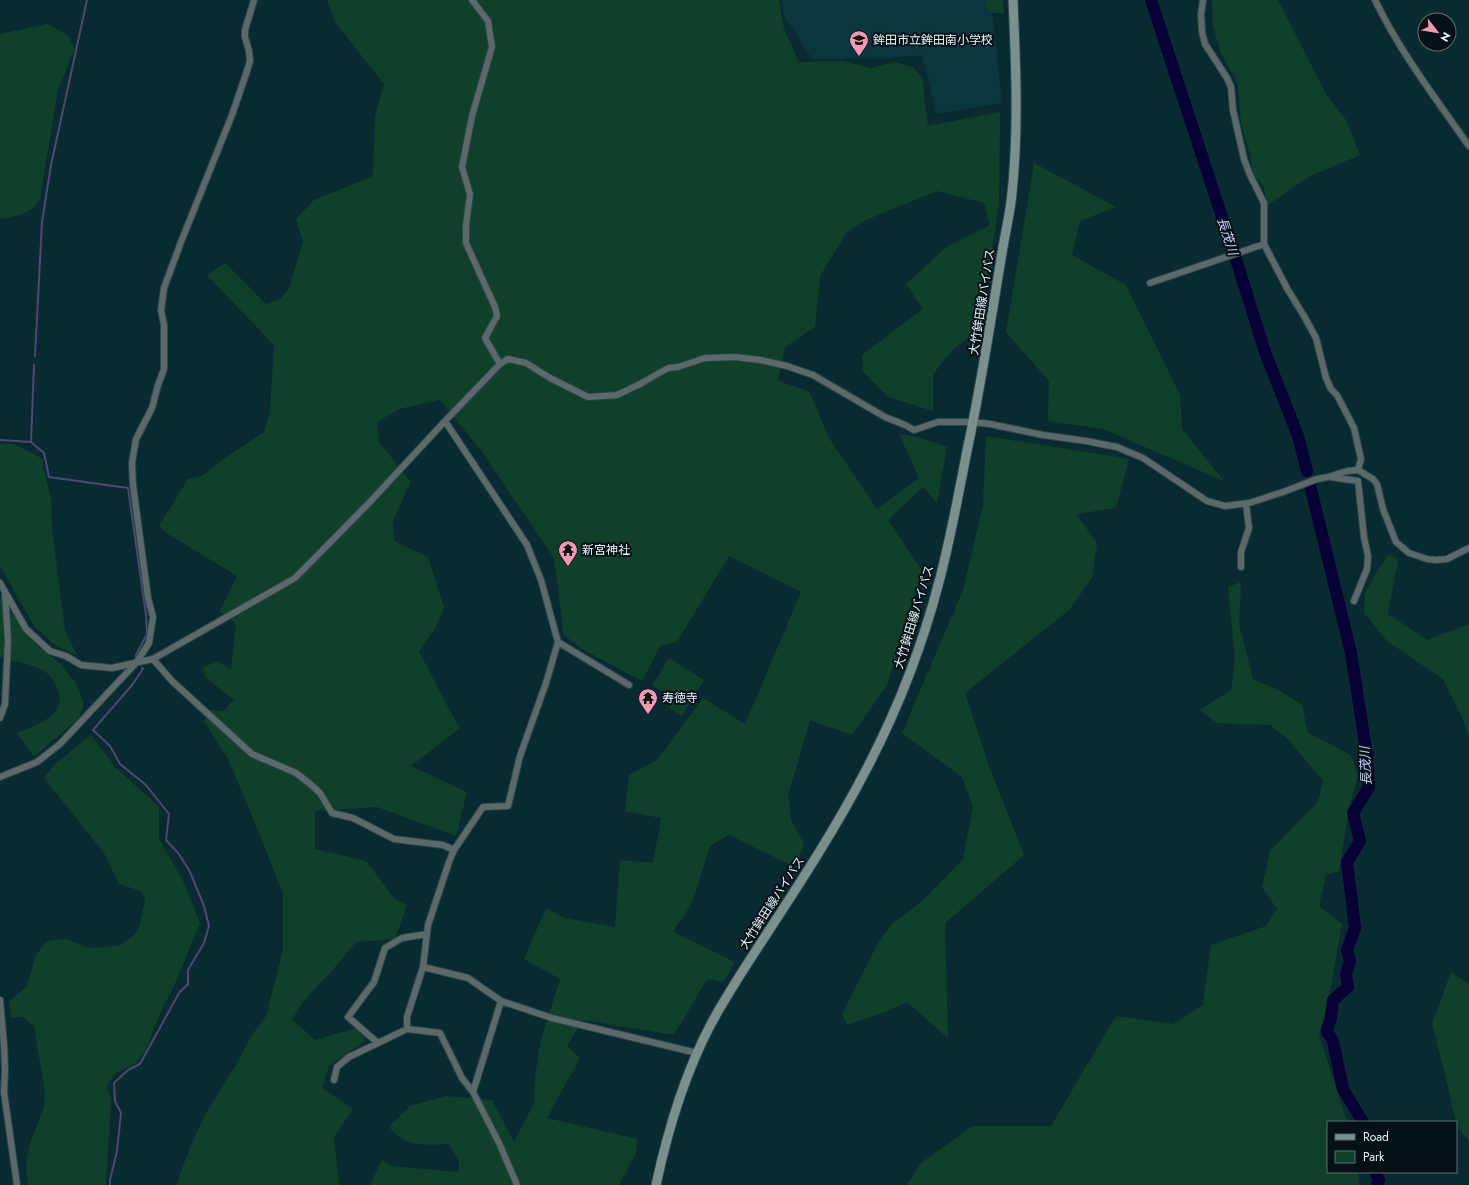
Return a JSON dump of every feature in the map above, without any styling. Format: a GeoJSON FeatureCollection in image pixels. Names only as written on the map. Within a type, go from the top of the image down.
{"type":"FeatureCollection","features":[{"type":"Feature","properties":{"kind":"main road","name":"大竹鉾田線バイパス"},"geometry":{"type":"LineString","coordinates":[[656,1185],[667,1134],[685,1081],[697,1052],[711,1023],[726,998],[828,839],[870,762],[912,667],[938,585],[949,540],[990,334],[1011,201],[1015,138],[1015,52],[1013,0]]}},
{"type":"Feature","properties":{"kind":"street"},"geometry":{"type":"LineString","coordinates":[[0,777],[37,762],[60,744],[136,663],[149,643],[153,617],[148,598],[133,485],[133,453],[136,439],[152,408],[164,369],[164,325],[162,310],[164,288],[232,115],[247,71],[250,61],[245,30],[254,0]]}},
{"type":"Feature","properties":{"kind":"street"},"geometry":{"type":"LineString","coordinates":[[472,0],[488,21],[492,46],[472,116],[462,167],[470,194],[466,226],[466,243],[495,307],[496,316],[485,338],[500,364]]}},
{"type":"Feature","properties":{"kind":"street"},"geometry":{"type":"LineString","coordinates":[[1203,0],[1201,14],[1202,32],[1205,44],[1227,78],[1231,87],[1233,110],[1244,158],[1250,175],[1264,203],[1264,244],[1288,290],[1316,338],[1326,378],[1331,389],[1337,395],[1354,428],[1361,459],[1358,470]]}},
{"type":"Feature","properties":{"kind":"street"},"geometry":{"type":"LineString","coordinates":[[1375,0],[1386,23],[1401,48],[1469,146]]}},
{"type":"Feature","properties":{"kind":"street"},"geometry":{"type":"LineString","coordinates":[[1150,283],[1264,244]]}},
{"type":"Feature","properties":{"kind":"street"},"geometry":{"type":"LineString","coordinates":[[0,583],[26,629],[50,651],[66,656],[81,665],[112,668],[153,658],[295,578],[370,502],[500,364],[508,359],[526,363],[550,378],[588,396],[616,395],[640,384],[668,368],[678,367],[706,358],[735,357],[760,360],[787,366],[813,375],[885,417],[914,430],[938,422],[973,422],[1117,447],[1143,458],[1207,501],[1225,506],[1246,504],[1317,479],[1347,471],[1358,470],[1373,479],[1377,484],[1383,509],[1396,542],[1409,553],[1427,559],[1447,559],[1469,548]]}},
{"type":"Feature","properties":{"kind":"street"},"geometry":{"type":"LineString","coordinates":[[407,1029],[407,1017],[423,966],[428,925],[454,850],[483,807],[508,806],[520,756],[546,683],[558,642],[541,580],[527,545],[445,421]]}},
{"type":"Feature","properties":{"kind":"street"},"geometry":{"type":"LineString","coordinates":[[1328,477],[1358,481],[1367,569],[1354,601]]}},
{"type":"Feature","properties":{"kind":"street"},"geometry":{"type":"LineString","coordinates":[[1241,567],[1241,552],[1249,528],[1246,504]]}},
{"type":"Feature","properties":{"kind":"street"},"geometry":{"type":"LineString","coordinates":[[0,718],[5,704],[8,640],[5,591]]}},
{"type":"Feature","properties":{"kind":"street"},"geometry":{"type":"LineString","coordinates":[[558,642],[629,685]]}},
{"type":"Feature","properties":{"kind":"street"},"geometry":{"type":"LineString","coordinates":[[153,658],[172,682],[252,754],[296,773],[320,793],[332,813],[353,818],[394,839],[443,845],[454,850]]}},
{"type":"Feature","properties":{"kind":"street"},"geometry":{"type":"LineString","coordinates":[[378,1043],[348,1017],[374,982],[385,948],[402,938],[427,934]]}},
{"type":"Feature","properties":{"kind":"street"},"geometry":{"type":"LineString","coordinates":[[423,966],[468,978],[501,1001],[552,1018],[697,1052]]}},
{"type":"Feature","properties":{"kind":"street"},"geometry":{"type":"LineString","coordinates":[[0,1000],[5,1051],[4,1092],[17,1185]]}},
{"type":"Feature","properties":{"kind":"street"},"geometry":{"type":"LineString","coordinates":[[473,1092],[501,1001]]}},
{"type":"Feature","properties":{"kind":"street"},"geometry":{"type":"LineString","coordinates":[[334,1080],[337,1067],[349,1057],[407,1029],[440,1033],[462,1078],[473,1092],[500,1146],[517,1185]]}},
{"type":"Feature","properties":{"kind":"shaded area","name":"鉾田市立鉾田南小学校"},"geometry":{"type":"Polygon","coordinates":[[[782,0],[991,0],[1002,103],[937,114],[922,55],[892,58],[812,59],[783,14],[782,0]]]}},
{"type":"Feature","properties":{"kind":"green space"},"geometry":{"type":"Polygon","coordinates":[[[327,0],[779,0],[784,29],[799,62],[843,61],[871,68],[894,62],[913,67],[922,78],[928,126],[1000,112],[999,204],[982,317],[975,333],[953,349],[933,374],[933,411],[888,397],[863,371],[862,355],[923,309],[906,284],[948,246],[990,225],[984,203],[937,191],[866,220],[847,232],[820,276],[815,327],[785,347],[778,381],[809,391],[829,438],[877,509],[919,478],[899,434],[918,437],[947,447],[937,503],[923,487],[888,520],[922,571],[887,685],[852,735],[810,720],[788,796],[791,820],[804,844],[795,867],[729,835],[710,846],[692,903],[673,932],[735,962],[723,982],[707,979],[674,1035],[583,1020],[567,1046],[580,1058],[547,1118],[637,1139],[636,1153],[619,1185],[370,1185],[382,1160],[391,1166],[459,1172],[459,1161],[449,1144],[417,1144],[403,1139],[389,1127],[410,1106],[446,1096],[492,1100],[514,1142],[534,1103],[535,1077],[541,1040],[560,979],[524,959],[546,908],[564,918],[615,927],[620,860],[653,863],[661,818],[625,811],[629,775],[657,760],[703,698],[745,724],[801,592],[729,556],[677,642],[661,645],[642,681],[582,649],[564,635],[554,558],[480,449],[440,400],[399,409],[377,422],[379,442],[411,482],[393,520],[394,541],[428,557],[444,607],[435,629],[419,651],[460,728],[411,766],[467,792],[456,836],[377,807],[315,811],[315,849],[366,861],[394,898],[407,905],[395,939],[356,942],[330,973],[306,998],[292,1019],[315,1040],[364,1026],[365,1041],[329,1066],[322,1088],[353,1109],[334,1137],[339,1185],[176,1185],[191,1145],[205,1115],[252,1035],[266,1016],[283,950],[283,894],[229,761],[204,721],[211,710],[223,711],[234,700],[205,677],[203,668],[217,661],[231,670],[236,624],[220,611],[237,576],[168,534],[159,526],[188,479],[202,476],[222,460],[264,432],[270,412],[274,345],[207,275],[225,263],[266,304],[281,299],[289,288],[303,242],[296,219],[314,200],[373,176],[375,116],[384,84],[335,22],[327,0]]]}},
{"type":"Feature","properties":{"kind":"green space"},"geometry":{"type":"Polygon","coordinates":[[[986,0],[1003,0],[1004,13],[987,13],[986,0]]]}},
{"type":"Feature","properties":{"kind":"green space"},"geometry":{"type":"Polygon","coordinates":[[[1212,0],[1278,0],[1326,94],[1346,120],[1360,155],[1310,176],[1268,205],[1263,185],[1254,176],[1249,151],[1241,124],[1238,84],[1220,51],[1213,26],[1212,0]]]}},
{"type":"Feature","properties":{"kind":"green space"},"geometry":{"type":"Polygon","coordinates":[[[48,24],[67,35],[75,49],[58,89],[40,199],[32,208],[23,214],[0,219],[0,34],[48,24]]]}},
{"type":"Feature","properties":{"kind":"green space"},"geometry":{"type":"Polygon","coordinates":[[[1034,163],[1116,207],[1080,221],[1072,255],[1126,285],[1180,395],[1182,429],[1224,481],[1103,429],[1048,421],[1049,381],[1006,332],[1034,163]]]}},
{"type":"Feature","properties":{"kind":"green space"},"geometry":{"type":"Polygon","coordinates":[[[986,436],[1129,459],[1116,508],[1076,514],[1097,543],[1092,578],[1069,610],[965,693],[989,766],[1024,855],[945,923],[948,1038],[907,1002],[885,1012],[847,1025],[842,1014],[877,945],[891,925],[921,902],[963,859],[973,806],[962,777],[902,733],[963,590],[983,506],[986,436]]]}},
{"type":"Feature","properties":{"kind":"green space"},"geometry":{"type":"Polygon","coordinates":[[[0,443],[14,444],[43,459],[43,467],[51,498],[52,529],[65,631],[77,655],[55,645],[35,627],[0,566],[0,443]]]}},
{"type":"Feature","properties":{"kind":"green space"},"geometry":{"type":"Polygon","coordinates":[[[1389,555],[1398,559],[1388,614],[1427,640],[1469,624],[1469,737],[1462,717],[1443,679],[1387,641],[1364,613],[1365,593],[1378,570],[1389,555]]]}},
{"type":"Feature","properties":{"kind":"green space"},"geometry":{"type":"Polygon","coordinates":[[[1241,582],[1239,624],[1253,679],[1282,692],[1302,705],[1308,733],[1351,755],[1358,775],[1349,809],[1339,871],[1326,875],[1319,906],[1342,924],[1330,993],[1319,1035],[1347,1121],[1327,1121],[1327,1173],[1358,1173],[1359,1185],[907,1185],[921,1163],[973,1126],[1051,1126],[1116,1016],[1173,1024],[1203,1005],[1211,945],[1266,926],[1277,909],[1262,887],[1270,851],[1318,802],[1323,781],[1287,738],[1270,725],[1217,723],[1200,710],[1231,690],[1235,659],[1228,587],[1241,582]]]}},
{"type":"Feature","properties":{"kind":"green space"},"geometry":{"type":"Polygon","coordinates":[[[0,596],[11,613],[40,648],[61,664],[75,682],[84,703],[79,718],[34,757],[17,733],[33,727],[49,718],[55,713],[60,698],[54,683],[45,671],[33,666],[0,657],[0,596]]]}},
{"type":"Feature","properties":{"kind":"green space"},"geometry":{"type":"Polygon","coordinates":[[[669,658],[704,680],[682,716],[669,708],[674,699],[652,685],[669,658]]]}},
{"type":"Feature","properties":{"kind":"green space"},"geometry":{"type":"Polygon","coordinates":[[[91,735],[116,768],[159,807],[159,839],[183,881],[200,923],[145,1051],[136,1063],[116,1073],[107,1085],[111,1099],[106,1185],[28,1185],[26,1161],[30,1143],[44,1107],[45,1091],[34,1027],[23,1017],[11,1018],[9,1002],[27,986],[36,955],[46,942],[61,939],[95,948],[121,945],[134,935],[139,928],[145,898],[141,891],[119,884],[104,853],[44,778],[54,765],[91,735]]]}},
{"type":"Feature","properties":{"kind":"green space"},"geometry":{"type":"Polygon","coordinates":[[[1451,972],[1469,984],[1469,1140],[1457,1127],[1457,1121],[1456,1121],[1432,1024],[1451,972]]]}},
{"type":"Feature","properties":{"kind":"waterway"},"geometry":{"type":"LineString","coordinates":[[35,356],[42,222],[51,165],[87,0]]}},
{"type":"Feature","properties":{"kind":"waterway","name":"長茂川"},"geometry":{"type":"LineString","coordinates":[[1151,0],[1265,352],[1298,436],[1307,471]]}},
{"type":"Feature","properties":{"kind":"waterway"},"geometry":{"type":"LineString","coordinates":[[31,442],[34,365]]}},
{"type":"Feature","properties":{"kind":"waterway"},"geometry":{"type":"LineString","coordinates":[[0,440],[31,442],[44,453],[49,477],[128,488],[146,615],[147,634],[136,656]]}},
{"type":"Feature","properties":{"kind":"waterway","name":"長茂川"},"geometry":{"type":"LineString","coordinates":[[1310,485],[1351,653],[1367,756],[1369,787],[1353,813],[1360,841],[1347,862],[1355,928],[1347,950],[1350,961],[1346,974],[1348,987],[1333,1000],[1331,1018],[1327,1031],[1333,1041],[1343,1089],[1362,1121]]}},
{"type":"Feature","properties":{"kind":"waterway"},"geometry":{"type":"LineString","coordinates":[[110,1185],[117,1151],[121,1113],[115,1101],[114,1083],[128,1070],[140,1064],[179,993],[188,984],[188,970],[204,943],[209,926],[204,906],[190,872],[179,854],[166,840],[169,814],[146,785],[120,764],[110,746],[93,730],[132,685],[143,669],[142,668]]}},
{"type":"Feature","properties":{"kind":"waterway","name":"長茂川"},"geometry":{"type":"LineString","coordinates":[[1376,1173],[1379,1180],[1377,1185]]}},
{"type":"Feature","properties":{"kind":"place","name":"鉾田市立鉾田南小学校"},"geometry":{"type":"Point","coordinates":[859,57]}},
{"type":"Feature","properties":{"kind":"place","name":"新宮神社"},"geometry":{"type":"Point","coordinates":[568,567]}},
{"type":"Feature","properties":{"kind":"place","name":"寿徳寺"},"geometry":{"type":"Point","coordinates":[648,715]}}]}
